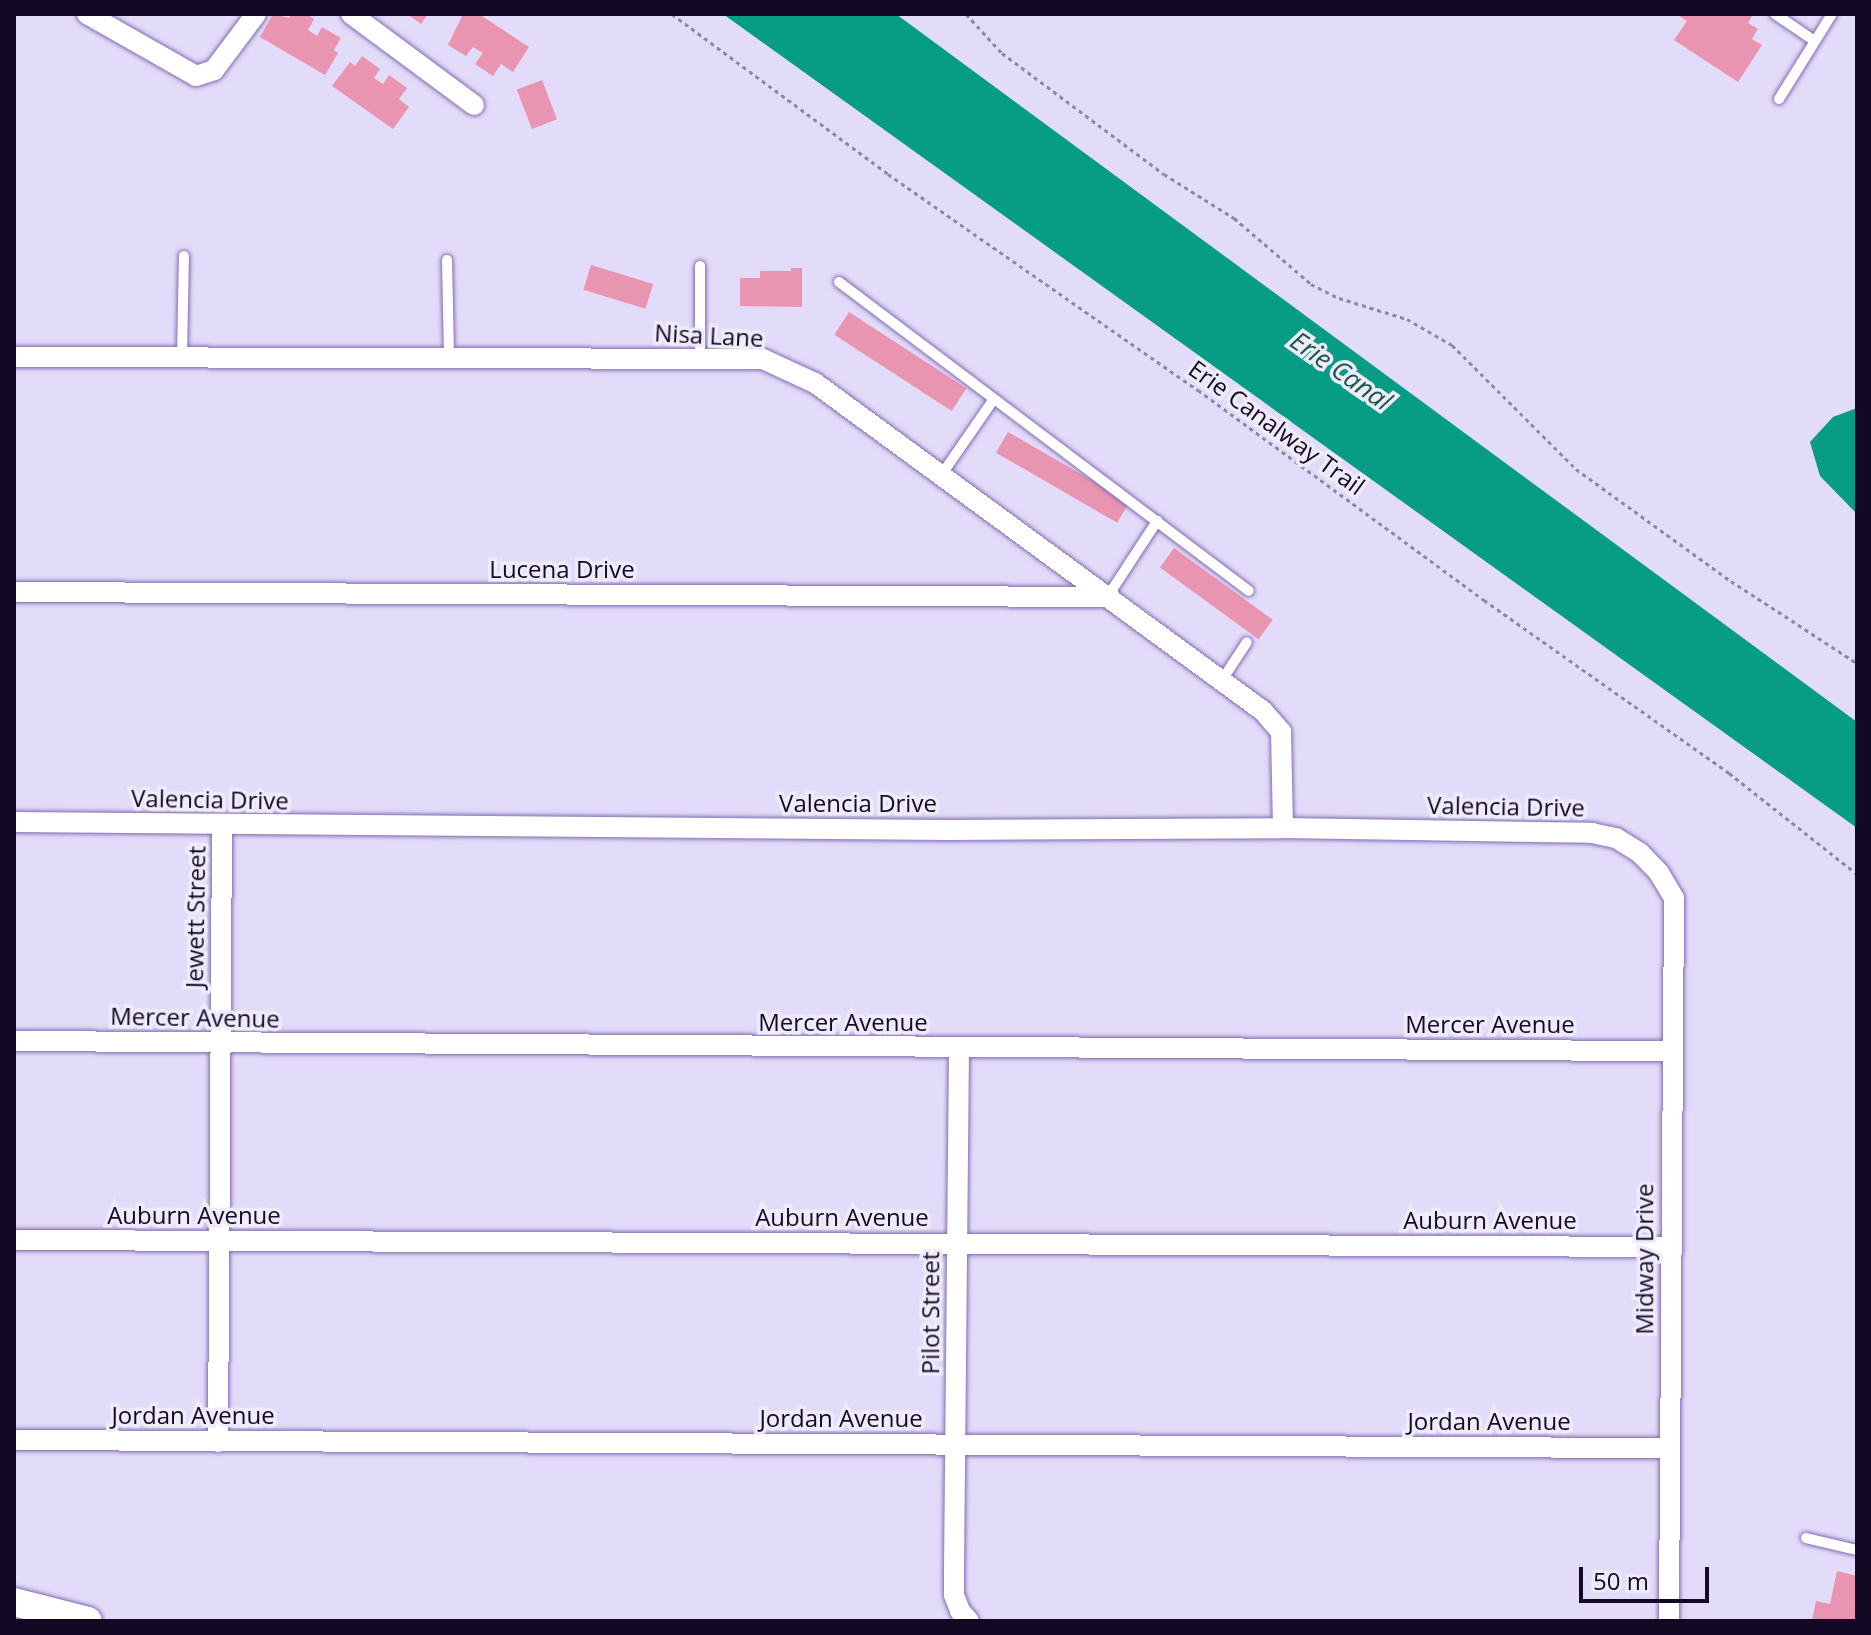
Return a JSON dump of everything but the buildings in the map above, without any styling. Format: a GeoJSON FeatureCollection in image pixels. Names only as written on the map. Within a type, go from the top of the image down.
{"type":"FeatureCollection","features":[{"type":"Feature","properties":{"kind":"street"},"geometry":{"type":"LineString","coordinates":[[87,14],[196,76],[214,70],[256,14]]}},
{"type":"Feature","properties":{"kind":"street"},"geometry":{"type":"LineString","coordinates":[[351,14],[474,105]]}},
{"type":"Feature","properties":{"kind":"street","name":"Nisa Lane"},"geometry":{"type":"LineString","coordinates":[[14,357],[763,359],[815,383],[1263,711],[1281,732],[1283,828]]}},
{"type":"Feature","properties":{"kind":"street","name":"Lucena Drive"},"geometry":{"type":"LineString","coordinates":[[14,592],[1109,597]]}},
{"type":"Feature","properties":{"kind":"street","name":"Valencia Drive"},"geometry":{"type":"LineString","coordinates":[[14,822],[222,826],[1283,828],[1592,833],[1616,838],[1640,853],[1659,873],[1674,898]]}},
{"type":"Feature","properties":{"kind":"street","name":"Jewett Street"},"geometry":{"type":"LineString","coordinates":[[218,1442],[222,826]]}},
{"type":"Feature","properties":{"kind":"street","name":"Midway Drive"},"geometry":{"type":"LineString","coordinates":[[1669,1621],[1674,898]]}},
{"type":"Feature","properties":{"kind":"street","name":"Mercer Avenue"},"geometry":{"type":"LineString","coordinates":[[14,1041],[1671,1051]]}},
{"type":"Feature","properties":{"kind":"street","name":"Pilot Street"},"geometry":{"type":"LineString","coordinates":[[959,1049],[954,1595],[960,1611],[969,1621]]}},
{"type":"Feature","properties":{"kind":"street","name":"Auburn Avenue"},"geometry":{"type":"LineString","coordinates":[[14,1240],[1671,1247]]}},
{"type":"Feature","properties":{"kind":"street","name":"Jordan Avenue"},"geometry":{"type":"LineString","coordinates":[[14,1440],[1669,1448]]}},
{"type":"Feature","properties":{"kind":"street"},"geometry":{"type":"LineString","coordinates":[[14,1602],[88,1621]]}},
{"type":"Feature","properties":{"kind":"lane"},"geometry":{"type":"LineString","coordinates":[[1775,14],[1813,40]]}},
{"type":"Feature","properties":{"kind":"lane"},"geometry":{"type":"LineString","coordinates":[[1779,99],[1832,14]]}},
{"type":"Feature","properties":{"kind":"lane"},"geometry":{"type":"LineString","coordinates":[[182,357],[184,256]]}},
{"type":"Feature","properties":{"kind":"lane"},"geometry":{"type":"LineString","coordinates":[[447,260],[449,358]]}},
{"type":"Feature","properties":{"kind":"lane"},"geometry":{"type":"LineString","coordinates":[[700,266],[700,358]]}},
{"type":"Feature","properties":{"kind":"lane"},"geometry":{"type":"LineString","coordinates":[[839,282],[1249,591]]}},
{"type":"Feature","properties":{"kind":"lane"},"geometry":{"type":"LineString","coordinates":[[942,474],[994,399]]}},
{"type":"Feature","properties":{"kind":"lane"},"geometry":{"type":"LineString","coordinates":[[1109,597],[1157,521]]}},
{"type":"Feature","properties":{"kind":"lane"},"geometry":{"type":"LineString","coordinates":[[1222,680],[1247,642]]}},
{"type":"Feature","properties":{"kind":"lane"},"geometry":{"type":"LineString","coordinates":[[1806,1538],[1857,1550]]}},
{"type":"Feature","properties":{"kind":"path","name":"Erie Canalway Trail"},"geometry":{"type":"LineString","coordinates":[[672,14],[900,183],[1198,390],[1484,600],[1729,773],[1857,874]]}},
{"type":"Feature","properties":{"kind":"path"},"geometry":{"type":"LineString","coordinates":[[966,14],[1002,53],[1164,174],[1234,218],[1311,284],[1339,298],[1407,319],[1452,345],[1576,469],[1731,581],[1857,663]]}},
{"type":"Feature","properties":{"kind":"water","name":"Erie Canal"},"geometry":{"type":"Polygon","coordinates":[[[723,14],[896,14],[1857,722],[1857,828],[723,14]]]}},
{"type":"Feature","properties":{"kind":"water"},"geometry":{"type":"Polygon","coordinates":[[[1857,408],[1857,514],[1820,476],[1810,442],[1833,417],[1857,408]]]}}]}
